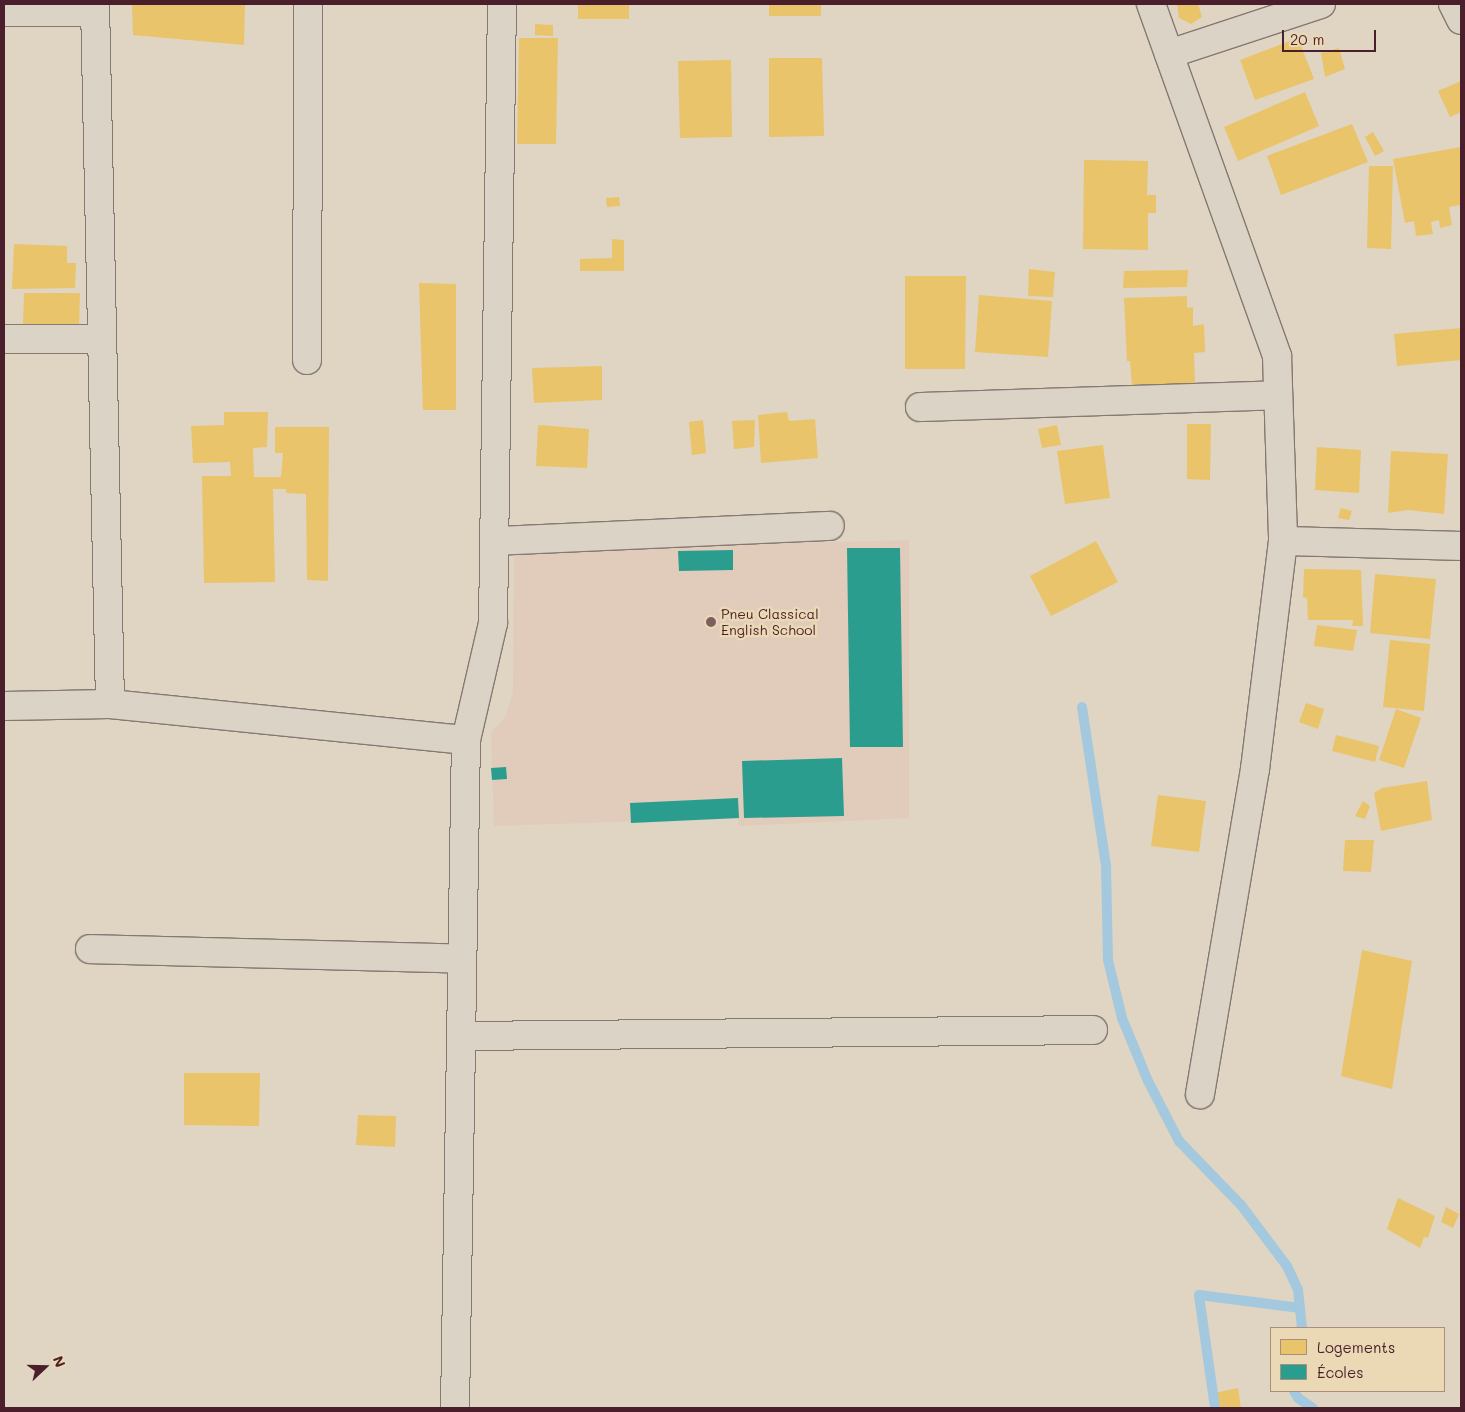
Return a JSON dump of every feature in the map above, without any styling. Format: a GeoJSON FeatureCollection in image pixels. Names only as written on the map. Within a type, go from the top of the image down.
{"type":"FeatureCollection","features":[{"type":"Feature","properties":{"kind":"street"},"geometry":{"type":"LineString","coordinates":[[307,360],[308,4]]}},
{"type":"Feature","properties":{"kind":"street"},"geometry":{"type":"LineString","coordinates":[[455,1408],[466,740],[492,623],[496,542],[502,4]]}},
{"type":"Feature","properties":{"kind":"street"},"geometry":{"type":"LineString","coordinates":[[1151,4],[1277,356],[1283,541],[1255,770],[1200,1094]]}},
{"type":"Feature","properties":{"kind":"street"},"geometry":{"type":"LineString","coordinates":[[1169,54],[1321,4]]}},
{"type":"Feature","properties":{"kind":"street"},"geometry":{"type":"LineString","coordinates":[[1453,4],[1461,20]]}},
{"type":"Feature","properties":{"kind":"street"},"geometry":{"type":"LineString","coordinates":[[4,12],[95,8],[110,704]]}},
{"type":"Feature","properties":{"kind":"street"},"geometry":{"type":"LineString","coordinates":[[4,339],[102,339]]}},
{"type":"Feature","properties":{"kind":"street"},"geometry":{"type":"LineString","coordinates":[[920,407],[1278,395]]}},
{"type":"Feature","properties":{"kind":"street"},"geometry":{"type":"LineString","coordinates":[[496,542],[830,526]]}},
{"type":"Feature","properties":{"kind":"street"},"geometry":{"type":"LineString","coordinates":[[1283,541],[1461,546]]}},
{"type":"Feature","properties":{"kind":"street"},"geometry":{"type":"LineString","coordinates":[[4,706],[110,704],[466,740]]}},
{"type":"Feature","properties":{"kind":"street"},"geometry":{"type":"LineString","coordinates":[[90,949],[462,959]]}},
{"type":"Feature","properties":{"kind":"street"},"geometry":{"type":"LineString","coordinates":[[461,1036],[1094,1030]]}},
{"type":"Feature","properties":{"kind":"shaded area","name":"Pneu Classical English School"},"geometry":{"type":"Polygon","coordinates":[[[909,540],[909,818],[739,826],[738,818],[494,826],[491,733],[506,716],[513,692],[514,551],[909,540]]]}},
{"type":"Feature","properties":{"kind":"building: Logements"},"geometry":{"type":"Polygon","coordinates":[[[132,4],[245,4],[244,45],[133,35],[132,4]]]}},
{"type":"Feature","properties":{"kind":"building: Logements"},"geometry":{"type":"Polygon","coordinates":[[[578,4],[629,4],[629,19],[578,19],[578,4]]]}},
{"type":"Feature","properties":{"kind":"building: Logements"},"geometry":{"type":"Polygon","coordinates":[[[769,4],[821,4],[821,16],[769,16],[769,4]]]}},
{"type":"Feature","properties":{"kind":"building: Logements"},"geometry":{"type":"Polygon","coordinates":[[[1177,4],[1198,4],[1202,17],[1191,24],[1179,18],[1177,4]]]}},
{"type":"Feature","properties":{"kind":"building: Logements"},"geometry":{"type":"Polygon","coordinates":[[[535,24],[553,25],[553,36],[535,35],[535,24]]]}},
{"type":"Feature","properties":{"kind":"building: Logements"},"geometry":{"type":"Polygon","coordinates":[[[519,38],[558,38],[556,144],[517,144],[519,38]]]}},
{"type":"Feature","properties":{"kind":"building: Logements"},"geometry":{"type":"Polygon","coordinates":[[[1298,38],[1314,79],[1255,100],[1240,60],[1298,38]]]}},
{"type":"Feature","properties":{"kind":"building: Logements"},"geometry":{"type":"Polygon","coordinates":[[[1339,48],[1345,69],[1325,77],[1321,53],[1339,48]]]}},
{"type":"Feature","properties":{"kind":"building: Logements"},"geometry":{"type":"Polygon","coordinates":[[[769,58],[822,58],[824,136],[769,137],[769,58]]]}},
{"type":"Feature","properties":{"kind":"building: Logements"},"geometry":{"type":"Polygon","coordinates":[[[731,60],[732,137],[680,138],[678,61],[731,60]]]}},
{"type":"Feature","properties":{"kind":"building: Logements"},"geometry":{"type":"Polygon","coordinates":[[[1461,81],[1461,112],[1450,117],[1438,91],[1461,81]]]}},
{"type":"Feature","properties":{"kind":"building: Logements"},"geometry":{"type":"Polygon","coordinates":[[[1305,92],[1319,126],[1238,161],[1224,127],[1305,92]]]}},
{"type":"Feature","properties":{"kind":"building: Logements"},"geometry":{"type":"Polygon","coordinates":[[[1352,124],[1368,162],[1281,195],[1267,156],[1352,124]]]}},
{"type":"Feature","properties":{"kind":"building: Logements"},"geometry":{"type":"Polygon","coordinates":[[[1373,132],[1384,151],[1375,156],[1365,137],[1373,132]]]}},
{"type":"Feature","properties":{"kind":"building: Logements"},"geometry":{"type":"Polygon","coordinates":[[[1461,147],[1461,205],[1449,207],[1452,225],[1440,228],[1439,220],[1431,222],[1433,234],[1416,236],[1414,221],[1405,223],[1393,159],[1461,147]]]}},
{"type":"Feature","properties":{"kind":"building: Logements"},"geometry":{"type":"Polygon","coordinates":[[[1084,160],[1148,161],[1147,195],[1156,195],[1156,213],[1148,213],[1148,250],[1083,249],[1084,160]]]}},
{"type":"Feature","properties":{"kind":"building: Logements"},"geometry":{"type":"Polygon","coordinates":[[[1369,166],[1393,166],[1391,249],[1367,248],[1369,166]]]}},
{"type":"Feature","properties":{"kind":"building: Logements"},"geometry":{"type":"Polygon","coordinates":[[[619,197],[620,206],[607,207],[606,198],[619,197]]]}},
{"type":"Feature","properties":{"kind":"building: Logements"},"geometry":{"type":"Polygon","coordinates":[[[612,239],[624,240],[624,271],[580,271],[580,259],[612,258],[612,239]]]}},
{"type":"Feature","properties":{"kind":"building: Logements"},"geometry":{"type":"Polygon","coordinates":[[[14,244],[67,246],[67,263],[76,263],[75,288],[12,289],[14,244]]]}},
{"type":"Feature","properties":{"kind":"building: Logements"},"geometry":{"type":"Polygon","coordinates":[[[1029,269],[1055,272],[1053,297],[1028,296],[1029,269]]]}},
{"type":"Feature","properties":{"kind":"building: Logements"},"geometry":{"type":"Polygon","coordinates":[[[1188,270],[1187,287],[1123,288],[1124,271],[1188,270]]]}},
{"type":"Feature","properties":{"kind":"building: Logements"},"geometry":{"type":"Polygon","coordinates":[[[905,276],[966,276],[965,369],[905,369],[905,276]]]}},
{"type":"Feature","properties":{"kind":"building: Logements"},"geometry":{"type":"Polygon","coordinates":[[[419,283],[456,284],[456,410],[423,410],[419,283]]]}},
{"type":"Feature","properties":{"kind":"building: Logements"},"geometry":{"type":"Polygon","coordinates":[[[24,293],[80,293],[79,327],[23,324],[24,293]]]}},
{"type":"Feature","properties":{"kind":"building: Logements"},"geometry":{"type":"Polygon","coordinates":[[[979,295],[1052,301],[1048,357],[975,352],[979,295]]]}},
{"type":"Feature","properties":{"kind":"building: Logements"},"geometry":{"type":"Polygon","coordinates":[[[1187,296],[1187,308],[1193,307],[1193,326],[1204,324],[1205,352],[1194,353],[1195,385],[1132,385],[1130,361],[1127,361],[1124,298],[1187,296]]]}},
{"type":"Feature","properties":{"kind":"building: Logements"},"geometry":{"type":"Polygon","coordinates":[[[1461,328],[1461,360],[1397,366],[1394,334],[1461,328]]]}},
{"type":"Feature","properties":{"kind":"building: Logements"},"geometry":{"type":"Polygon","coordinates":[[[602,366],[602,400],[534,403],[532,368],[602,366]]]}},
{"type":"Feature","properties":{"kind":"building: Logements"},"geometry":{"type":"Polygon","coordinates":[[[224,412],[268,412],[267,447],[253,448],[254,477],[281,477],[283,453],[275,453],[275,427],[329,427],[328,581],[307,580],[306,494],[286,493],[286,489],[273,489],[275,582],[204,583],[202,476],[231,476],[230,462],[193,463],[191,426],[224,425],[224,412]]]}},
{"type":"Feature","properties":{"kind":"building: Logements"},"geometry":{"type":"Polygon","coordinates":[[[787,412],[789,421],[815,419],[818,458],[761,463],[758,415],[787,412]]]}},
{"type":"Feature","properties":{"kind":"building: Logements"},"geometry":{"type":"Polygon","coordinates":[[[703,420],[706,453],[692,455],[689,422],[703,420]]]}},
{"type":"Feature","properties":{"kind":"building: Logements"},"geometry":{"type":"Polygon","coordinates":[[[755,420],[754,447],[734,449],[732,421],[755,420]]]}},
{"type":"Feature","properties":{"kind":"building: Logements"},"geometry":{"type":"Polygon","coordinates":[[[1187,424],[1211,424],[1210,480],[1187,479],[1187,424]]]}},
{"type":"Feature","properties":{"kind":"building: Logements"},"geometry":{"type":"Polygon","coordinates":[[[538,425],[589,429],[587,468],[536,466],[538,425]]]}},
{"type":"Feature","properties":{"kind":"building: Logements"},"geometry":{"type":"Polygon","coordinates":[[[1057,425],[1061,445],[1042,448],[1038,429],[1057,425]]]}},
{"type":"Feature","properties":{"kind":"building: Logements"},"geometry":{"type":"Polygon","coordinates":[[[1103,445],[1110,498],[1065,504],[1057,451],[1103,445]]]}},
{"type":"Feature","properties":{"kind":"building: Logements"},"geometry":{"type":"Polygon","coordinates":[[[1317,447],[1361,450],[1359,493],[1315,490],[1317,447]]]}},
{"type":"Feature","properties":{"kind":"building: Logements"},"geometry":{"type":"Polygon","coordinates":[[[1391,451],[1448,454],[1444,514],[1408,510],[1388,513],[1391,451]]]}},
{"type":"Feature","properties":{"kind":"building: Logements"},"geometry":{"type":"Polygon","coordinates":[[[1341,508],[1352,511],[1349,520],[1338,518],[1341,508]]]}},
{"type":"Feature","properties":{"kind":"building: Logements"},"geometry":{"type":"Polygon","coordinates":[[[1096,541],[1118,582],[1051,616],[1030,576],[1096,541]]]}},
{"type":"Feature","properties":{"kind":"building: Logements"},"geometry":{"type":"Polygon","coordinates":[[[1304,569],[1361,570],[1363,626],[1352,626],[1353,620],[1308,620],[1307,598],[1303,597],[1304,569]]]}},
{"type":"Feature","properties":{"kind":"building: Logements"},"geometry":{"type":"Polygon","coordinates":[[[1375,574],[1436,579],[1430,639],[1370,633],[1375,574]]]}},
{"type":"Feature","properties":{"kind":"building: Logements"},"geometry":{"type":"Polygon","coordinates":[[[1317,625],[1357,630],[1353,651],[1314,646],[1317,625]]]}},
{"type":"Feature","properties":{"kind":"building: Logements"},"geometry":{"type":"Polygon","coordinates":[[[1390,640],[1430,644],[1424,711],[1383,707],[1390,640]]]}},
{"type":"Feature","properties":{"kind":"building: Logements"},"geometry":{"type":"Polygon","coordinates":[[[1306,703],[1324,709],[1318,729],[1299,722],[1306,703]]]}},
{"type":"Feature","properties":{"kind":"building: Logements"},"geometry":{"type":"Polygon","coordinates":[[[1396,709],[1421,718],[1404,768],[1379,760],[1396,709]]]}},
{"type":"Feature","properties":{"kind":"building: Logements"},"geometry":{"type":"Polygon","coordinates":[[[1336,735],[1379,746],[1375,762],[1332,751],[1336,735]]]}},
{"type":"Feature","properties":{"kind":"building: Logements"},"geometry":{"type":"Polygon","coordinates":[[[1427,781],[1432,820],[1381,831],[1374,793],[1382,788],[1427,781]]]}},
{"type":"Feature","properties":{"kind":"building: Logements"},"geometry":{"type":"Polygon","coordinates":[[[1158,795],[1206,801],[1199,852],[1151,846],[1158,795]]]}},
{"type":"Feature","properties":{"kind":"building: Logements"},"geometry":{"type":"Polygon","coordinates":[[[1363,801],[1370,806],[1365,819],[1355,816],[1363,801]]]}},
{"type":"Feature","properties":{"kind":"building: Logements"},"geometry":{"type":"Polygon","coordinates":[[[1345,840],[1374,840],[1371,872],[1343,871],[1345,840]]]}},
{"type":"Feature","properties":{"kind":"building: Logements"},"geometry":{"type":"Polygon","coordinates":[[[1362,950],[1412,961],[1392,1089],[1341,1076],[1362,950]]]}},
{"type":"Feature","properties":{"kind":"building: Logements"},"geometry":{"type":"Polygon","coordinates":[[[184,1073],[260,1073],[259,1126],[184,1125],[184,1073]]]}},
{"type":"Feature","properties":{"kind":"building: Logements"},"geometry":{"type":"Polygon","coordinates":[[[358,1115],[396,1116],[395,1147],[356,1145],[358,1115]]]}},
{"type":"Feature","properties":{"kind":"building: Logements"},"geometry":{"type":"Polygon","coordinates":[[[1398,1198],[1435,1216],[1428,1238],[1424,1237],[1420,1248],[1387,1229],[1398,1198]]]}},
{"type":"Feature","properties":{"kind":"building: Logements"},"geometry":{"type":"Polygon","coordinates":[[[1446,1207],[1459,1214],[1453,1228],[1441,1222],[1446,1207]]]}},
{"type":"Feature","properties":{"kind":"building: Logements"},"geometry":{"type":"Polygon","coordinates":[[[1238,1388],[1241,1408],[1218,1408],[1215,1393],[1238,1388]]]}},
{"type":"Feature","properties":{"kind":"building: Écoles"},"geometry":{"type":"Polygon","coordinates":[[[847,548],[900,548],[903,747],[850,747],[847,548]]]}},
{"type":"Feature","properties":{"kind":"building: Écoles"},"geometry":{"type":"Polygon","coordinates":[[[733,550],[733,570],[679,571],[678,551],[733,550]]]}},
{"type":"Feature","properties":{"kind":"building: Écoles"},"geometry":{"type":"Polygon","coordinates":[[[842,758],[844,816],[744,818],[742,761],[842,758]]]}},
{"type":"Feature","properties":{"kind":"building: Écoles"},"geometry":{"type":"Polygon","coordinates":[[[506,767],[507,779],[492,780],[491,768],[506,767]]]}},
{"type":"Feature","properties":{"kind":"building: Écoles"},"geometry":{"type":"Polygon","coordinates":[[[738,798],[739,818],[631,823],[630,803],[738,798]]]}},
{"type":"Feature","properties":{"kind":"waterway"},"geometry":{"type":"LineString","coordinates":[[1082,707],[1106,865],[1108,960],[1122,1018],[1148,1081],[1179,1141],[1241,1205],[1287,1266],[1298,1290],[1302,1327]]}},
{"type":"Feature","properties":{"kind":"waterway"},"geometry":{"type":"LineString","coordinates":[[1215,1408],[1199,1295],[1300,1308]]}},
{"type":"Feature","properties":{"kind":"waterway"},"geometry":{"type":"LineString","coordinates":[[1295,1392],[1298,1398],[1313,1408]]}},
{"type":"Feature","properties":{"kind":"place","name":"Pneu Classical English School"},"geometry":{"type":"Point","coordinates":[711,622]}}]}
